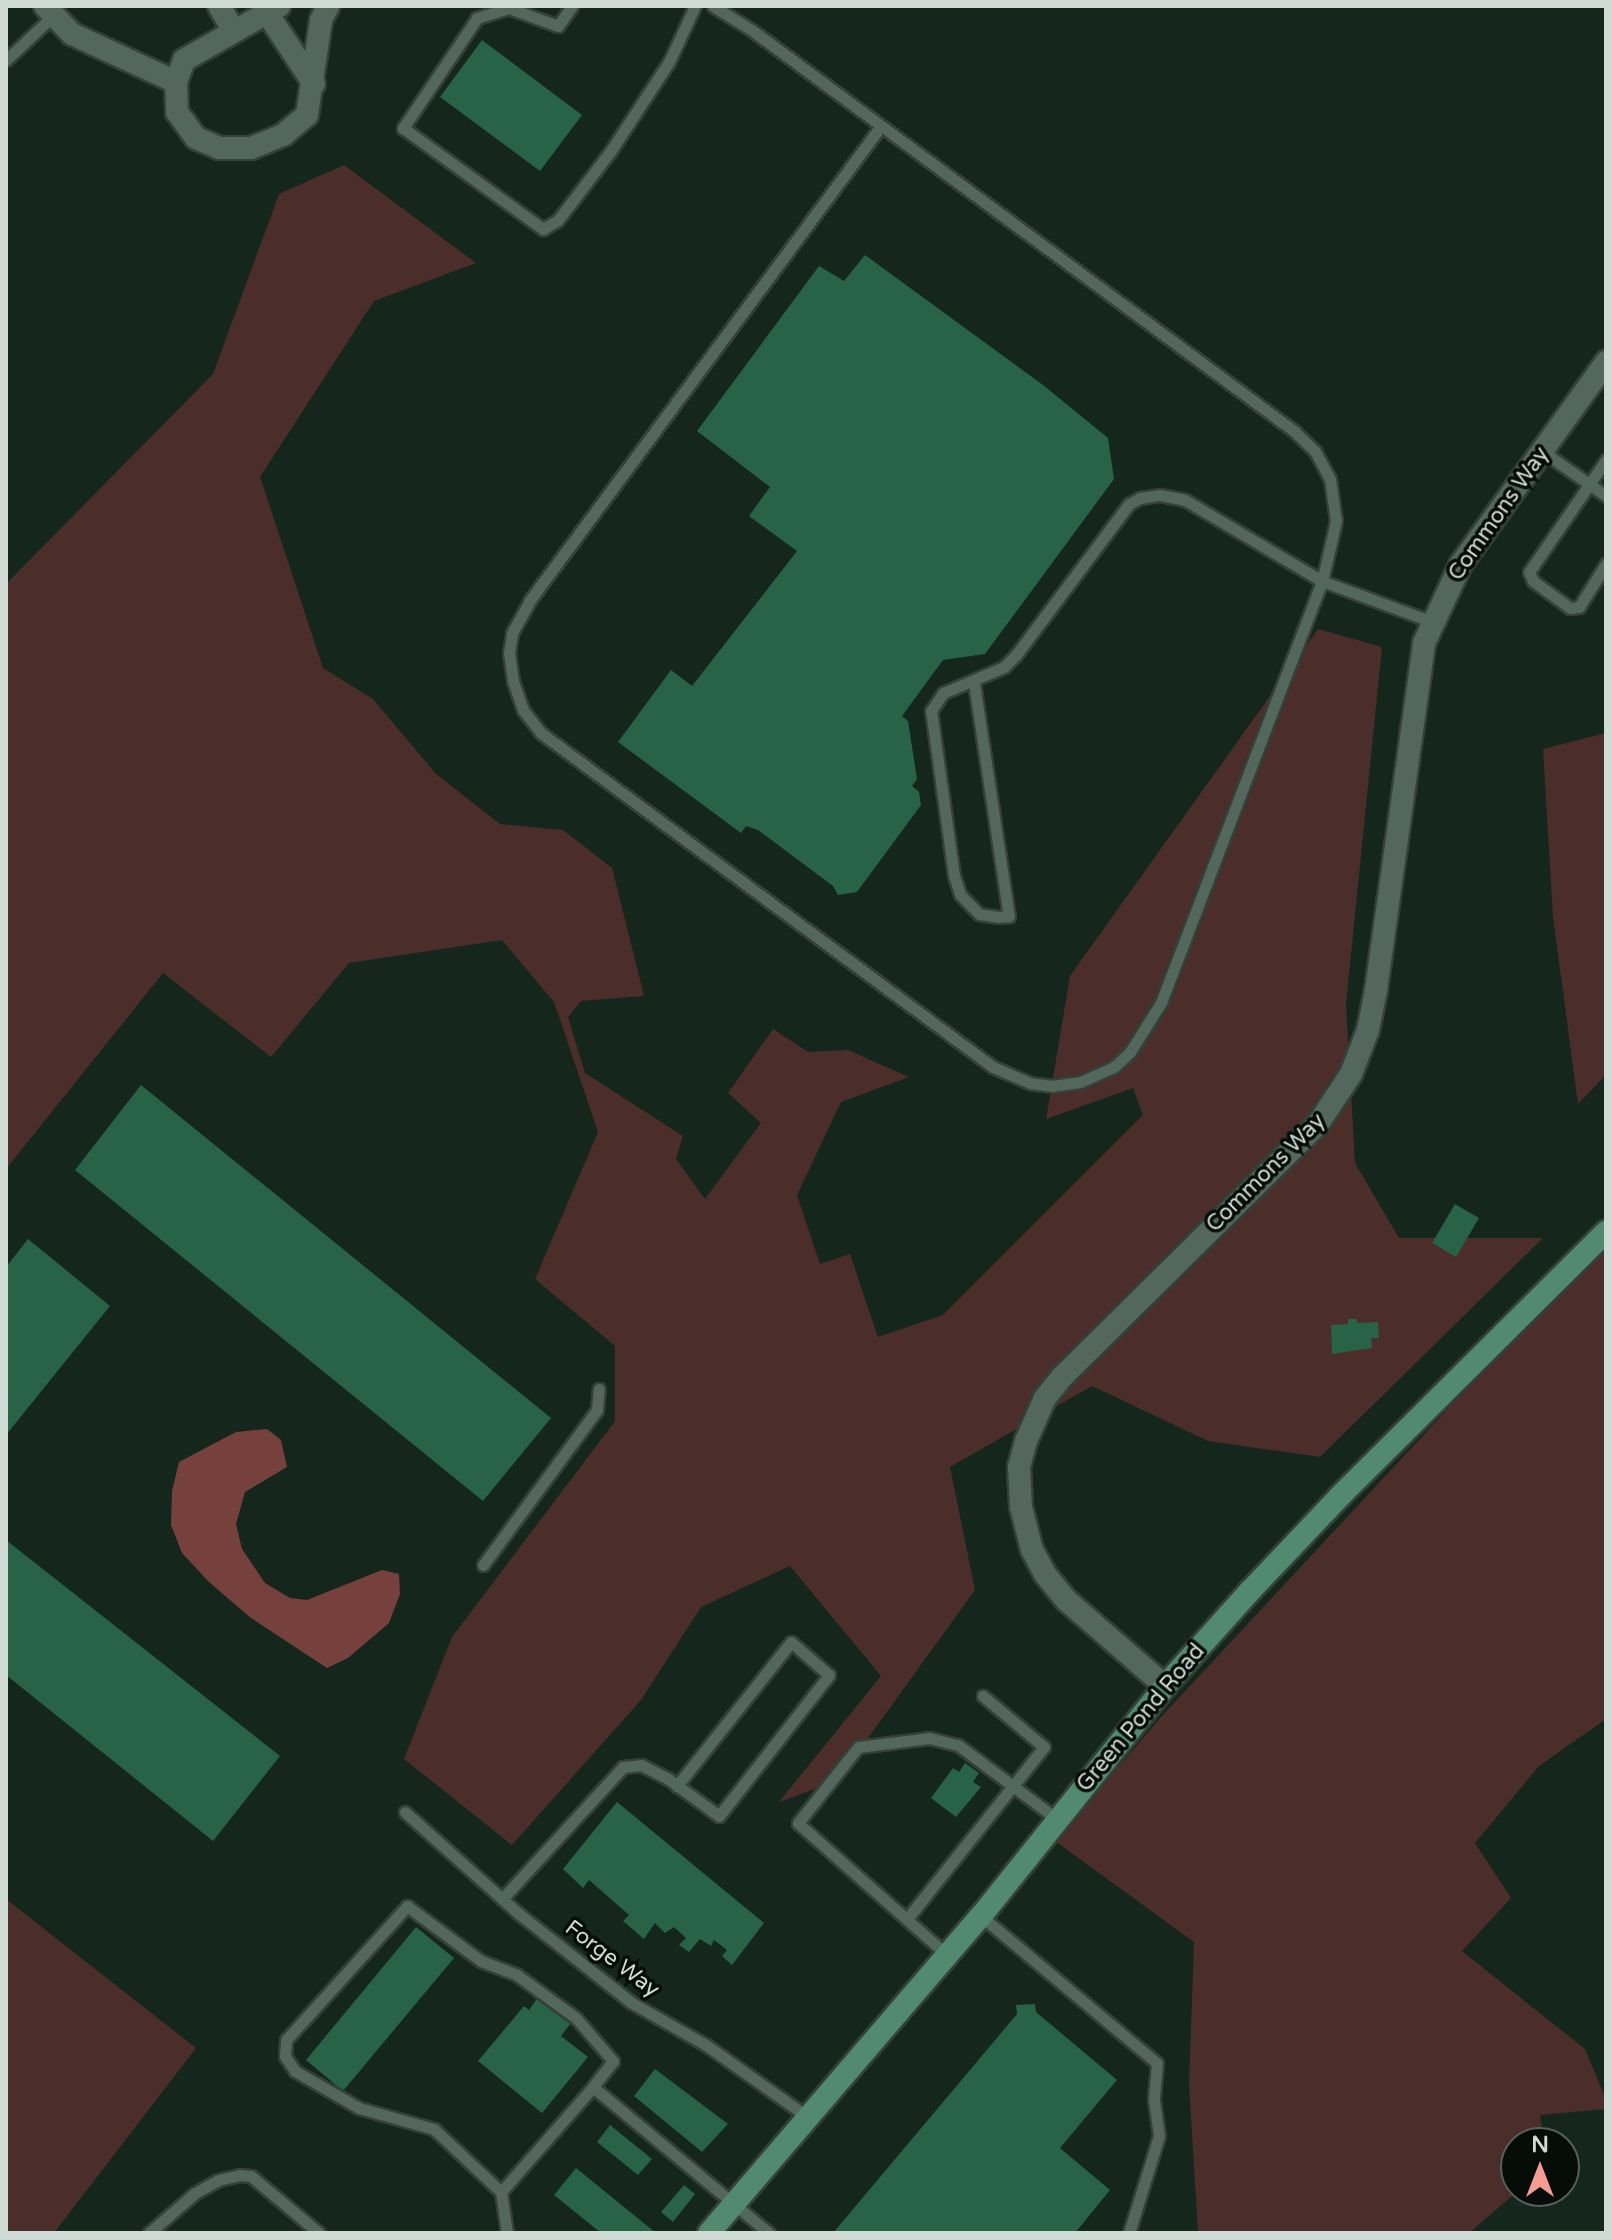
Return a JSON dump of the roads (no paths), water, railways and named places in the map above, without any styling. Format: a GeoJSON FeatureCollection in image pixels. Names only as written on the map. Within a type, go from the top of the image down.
{"type":"FeatureCollection","features":[{"type":"Feature","properties":{"kind":"main road","name":"Green Pond Road"},"geometry":{"type":"LineString","coordinates":[[709,2233],[981,1916],[1165,1686],[1340,1496],[1606,1232]]}},
{"type":"Feature","properties":{"kind":"street"},"geometry":{"type":"LineString","coordinates":[[219,6],[234,31]]}},
{"type":"Feature","properties":{"kind":"street"},"geometry":{"type":"LineString","coordinates":[[314,84],[273,10],[184,60],[176,82],[177,112],[196,138],[219,148],[251,148],[283,135],[307,115],[314,84],[319,30],[328,6]]}},
{"type":"Feature","properties":{"kind":"street"},"geometry":{"type":"LineString","coordinates":[[49,11],[72,34],[176,82]]}},
{"type":"Feature","properties":{"kind":"street","name":"Commons Way"},"geometry":{"type":"LineString","coordinates":[[1165,1686],[1066,1600],[1045,1574],[1032,1550],[1021,1507],[1019,1467],[1026,1441],[1045,1398],[1061,1378],[1318,1124],[1351,1074],[1368,1030],[1376,990],[1424,643],[1461,564],[1606,362]]}},
{"type":"Feature","properties":{"kind":"lane"},"geometry":{"type":"LineString","coordinates":[[572,6],[558,26],[509,8],[477,18],[403,128],[543,229],[558,220],[610,152],[669,62],[695,6]]}},
{"type":"Feature","properties":{"kind":"lane"},"geometry":{"type":"LineString","coordinates":[[713,6],[753,31],[1294,431],[1315,451],[1330,479],[1336,521],[1322,581],[1153,1021],[1130,1052],[1114,1067],[1080,1082],[1053,1086],[1030,1083],[993,1067],[541,733],[523,710],[509,653],[512,633],[530,600],[881,126]]}},
{"type":"Feature","properties":{"kind":"lane"},"geometry":{"type":"LineString","coordinates":[[6,60],[49,11]]}},
{"type":"Feature","properties":{"kind":"lane"},"geometry":{"type":"LineString","coordinates":[[1542,451],[1606,496]]}},
{"type":"Feature","properties":{"kind":"lane"},"geometry":{"type":"LineString","coordinates":[[1606,460],[1529,572],[1533,581],[1570,608],[1579,607],[1606,564]]}},
{"type":"Feature","properties":{"kind":"lane"},"geometry":{"type":"LineString","coordinates":[[974,683],[1009,916],[988,917],[972,910],[960,894],[954,876],[931,711],[943,693],[974,683],[1004,667],[1016,655],[1129,504],[1140,498],[1160,495],[1185,500],[1322,581],[1433,622]]}},
{"type":"Feature","properties":{"kind":"lane"},"geometry":{"type":"LineString","coordinates":[[483,1565],[597,1410],[599,1389]]}},
{"type":"Feature","properties":{"kind":"lane"},"geometry":{"type":"LineString","coordinates":[[502,1899],[623,1767],[641,1765],[719,1816],[829,1675],[791,1642],[677,1786]]}},
{"type":"Feature","properties":{"kind":"lane"},"geometry":{"type":"LineString","coordinates":[[907,1919],[1044,1747],[983,1696]]}},
{"type":"Feature","properties":{"kind":"lane"},"geometry":{"type":"LineString","coordinates":[[947,1955],[798,1823],[858,1747],[929,1738],[958,1745],[1057,1819]]}},
{"type":"Feature","properties":{"kind":"lane","name":"Forge Way"},"geometry":{"type":"LineString","coordinates":[[405,1812],[502,1899],[632,2003],[706,2045],[810,2118]]}},
{"type":"Feature","properties":{"kind":"lane"},"geometry":{"type":"LineString","coordinates":[[501,2192],[613,2061],[576,2018],[517,1975],[481,1961],[407,1906],[286,2040],[285,2056],[295,2071],[359,2108],[434,2129],[501,2192],[507,2233]]}},
{"type":"Feature","properties":{"kind":"lane"},"geometry":{"type":"LineString","coordinates":[[981,1916],[1157,2063],[1154,2100],[1159,2136],[1129,2233]]}},
{"type":"Feature","properties":{"kind":"lane"},"geometry":{"type":"LineString","coordinates":[[593,2087],[769,2233]]}},
{"type":"Feature","properties":{"kind":"lane"},"geometry":{"type":"LineString","coordinates":[[149,2233],[195,2193],[218,2180],[239,2175],[251,2176],[319,2233]]}}]}
